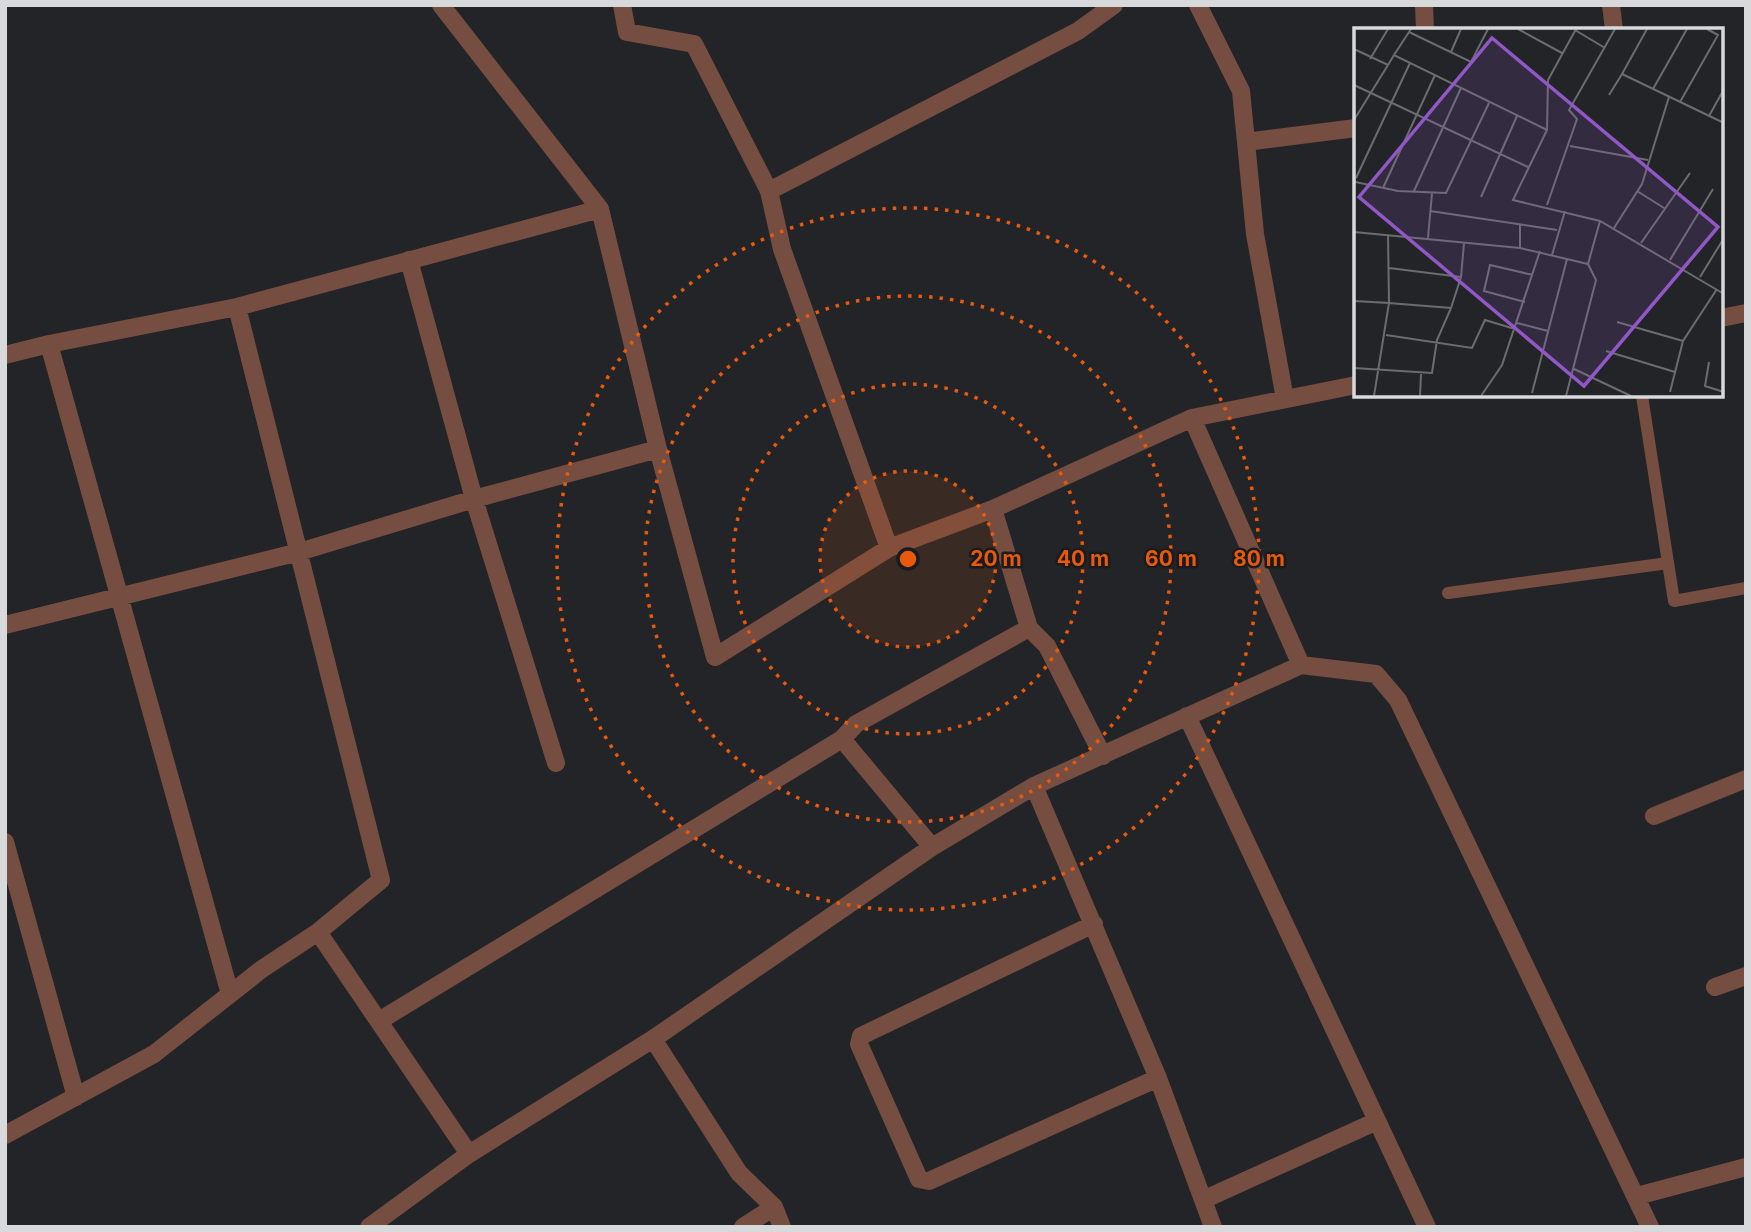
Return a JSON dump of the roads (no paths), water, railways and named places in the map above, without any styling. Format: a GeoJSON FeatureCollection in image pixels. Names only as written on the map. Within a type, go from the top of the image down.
{"type":"FeatureCollection","features":[{"type":"Feature","properties":{"kind":"street"},"geometry":{"type":"LineString","coordinates":[[441,5],[600,209],[658,449],[715,657],[889,548],[993,509],[1192,418],[1354,385]]}},
{"type":"Feature","properties":{"kind":"street"},"geometry":{"type":"LineString","coordinates":[[622,5],[627,32],[694,44],[769,191],[782,249],[889,548]]}},
{"type":"Feature","properties":{"kind":"street"},"geometry":{"type":"LineString","coordinates":[[769,191],[1078,32],[1114,5]]}},
{"type":"Feature","properties":{"kind":"street"},"geometry":{"type":"LineString","coordinates":[[1198,5],[1241,91],[1255,234],[1284,399]]}},
{"type":"Feature","properties":{"kind":"street"},"geometry":{"type":"LineString","coordinates":[[1424,5],[1425,28]]}},
{"type":"Feature","properties":{"kind":"street"},"geometry":{"type":"LineString","coordinates":[[1611,5],[1614,28]]}},
{"type":"Feature","properties":{"kind":"street"},"geometry":{"type":"LineString","coordinates":[[1246,142],[1354,128]]}},
{"type":"Feature","properties":{"kind":"street"},"geometry":{"type":"LineString","coordinates":[[5,355],[237,307],[600,209]]}},
{"type":"Feature","properties":{"kind":"street"},"geometry":{"type":"LineString","coordinates":[[409,260],[474,499],[556,763]]}},
{"type":"Feature","properties":{"kind":"street"},"geometry":{"type":"LineString","coordinates":[[5,1135],[155,1054],[230,994],[318,932],[381,880],[237,307]]}},
{"type":"Feature","properties":{"kind":"street"},"geometry":{"type":"LineString","coordinates":[[1723,318],[1746,313]]}},
{"type":"Feature","properties":{"kind":"street"},"geometry":{"type":"LineString","coordinates":[[49,344],[230,994]]}},
{"type":"Feature","properties":{"kind":"street"},"geometry":{"type":"LineString","coordinates":[[1192,418],[1301,665]]}},
{"type":"Feature","properties":{"kind":"street"},"geometry":{"type":"LineString","coordinates":[[5,625],[299,552],[474,499],[658,449]]}},
{"type":"Feature","properties":{"kind":"street"},"geometry":{"type":"LineString","coordinates":[[993,509],[1029,628],[1047,646],[1103,756]]}},
{"type":"Feature","properties":{"kind":"street"},"geometry":{"type":"LineString","coordinates":[[379,1021],[842,740],[856,724],[1029,628]]}},
{"type":"Feature","properties":{"kind":"street"},"geometry":{"type":"LineString","coordinates":[[369,1227],[469,1154],[653,1039],[932,847],[1034,786],[1301,665],[1376,674],[1398,701],[1650,1227]]}},
{"type":"Feature","properties":{"kind":"street"},"geometry":{"type":"LineString","coordinates":[[1186,716],[1427,1227]]}},
{"type":"Feature","properties":{"kind":"street"},"geometry":{"type":"LineString","coordinates":[[842,740],[932,847]]}},
{"type":"Feature","properties":{"kind":"street"},"geometry":{"type":"LineString","coordinates":[[1654,816],[1746,779]]}},
{"type":"Feature","properties":{"kind":"street"},"geometry":{"type":"LineString","coordinates":[[1034,786],[1158,1078],[1213,1227]]}},
{"type":"Feature","properties":{"kind":"street"},"geometry":{"type":"LineString","coordinates":[[5,842],[76,1097]]}},
{"type":"Feature","properties":{"kind":"street"},"geometry":{"type":"LineString","coordinates":[[1094,924],[861,1036],[859,1044],[919,1179],[929,1181],[1158,1078]]}},
{"type":"Feature","properties":{"kind":"street"},"geometry":{"type":"LineString","coordinates":[[318,932],[469,1154]]}},
{"type":"Feature","properties":{"kind":"street"},"geometry":{"type":"LineString","coordinates":[[1715,987],[1746,976]]}},
{"type":"Feature","properties":{"kind":"street"},"geometry":{"type":"LineString","coordinates":[[653,1039],[739,1174],[774,1207],[782,1227]]}},
{"type":"Feature","properties":{"kind":"street"},"geometry":{"type":"LineString","coordinates":[[1203,1200],[1377,1121]]}},
{"type":"Feature","properties":{"kind":"street"},"geometry":{"type":"LineString","coordinates":[[1637,1196],[1746,1167]]}},
{"type":"Feature","properties":{"kind":"street"},"geometry":{"type":"LineString","coordinates":[[743,1227],[774,1207]]}},
{"type":"Feature","properties":{"kind":"lane"},"geometry":{"type":"LineString","coordinates":[[1642,397],[1674,601],[1746,588]]}},
{"type":"Feature","properties":{"kind":"lane"},"geometry":{"type":"LineString","coordinates":[[1448,593],[1668,563]]}}]}
